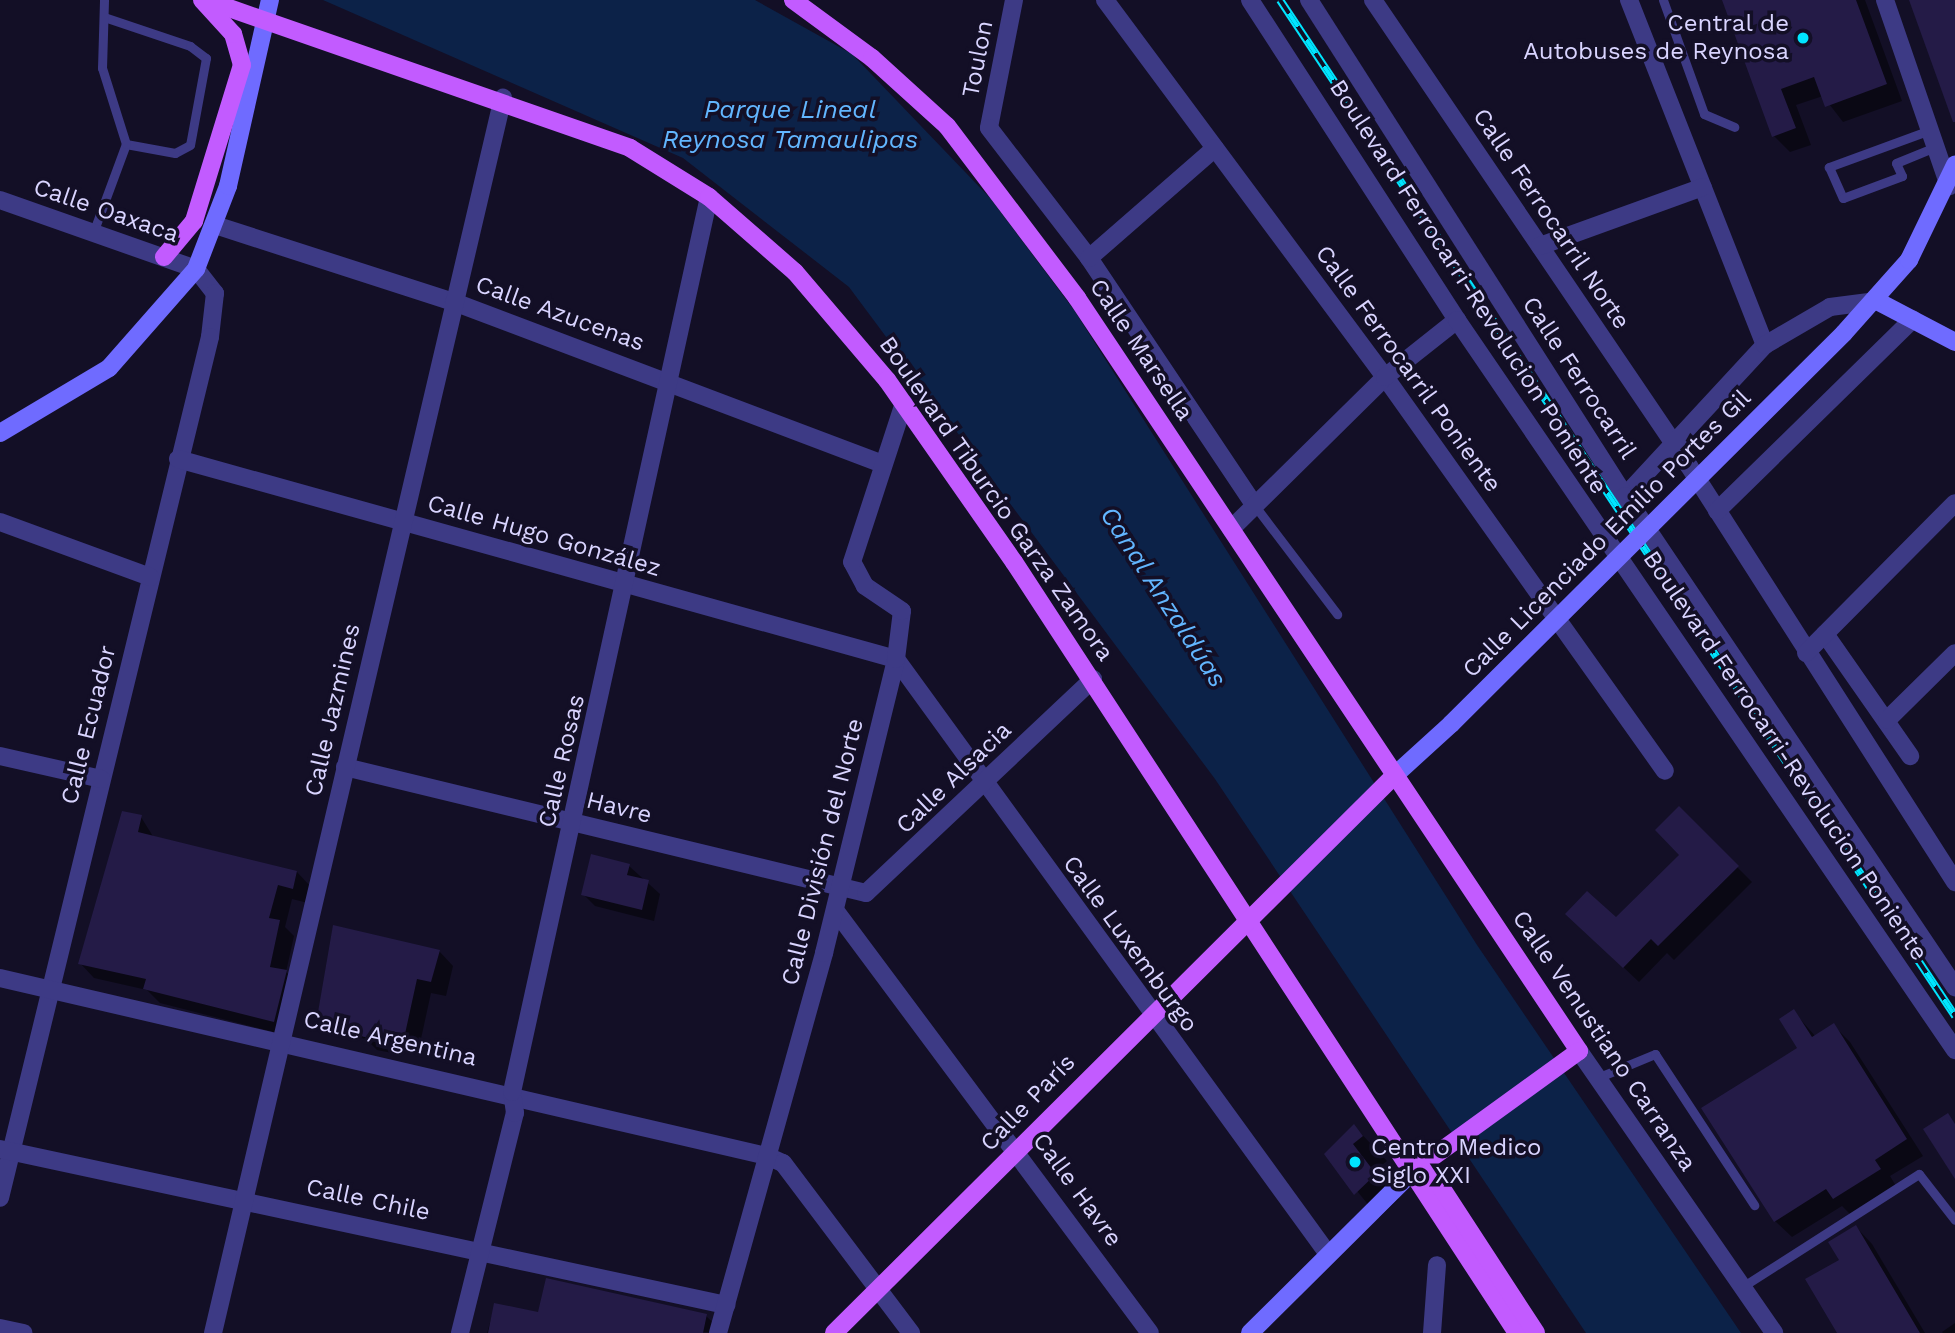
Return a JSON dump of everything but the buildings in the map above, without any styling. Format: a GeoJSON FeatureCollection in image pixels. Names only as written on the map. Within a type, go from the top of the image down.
{"type":"FeatureCollection","features":[{"type":"Feature","properties":{"kind":"main road","name":"Boulevard Tiburcio Garza Zamora"},"geometry":{"type":"LineString","coordinates":[[204,0],[503,98],[630,148],[709,197],[795,272],[904,403],[1425,1161],[1535,1333]]}},
{"type":"Feature","properties":{"kind":"main road"},"geometry":{"type":"LineString","coordinates":[[164,257],[194,220],[242,65],[233,34],[204,0]]}},
{"type":"Feature","properties":{"kind":"main road"},"geometry":{"type":"LineString","coordinates":[[0,433],[109,368],[197,269],[215,225],[271,0]]}},
{"type":"Feature","properties":{"kind":"main road","name":"Calle Marsella"},"geometry":{"type":"LineString","coordinates":[[793,0],[872,58],[947,126],[1077,298],[1395,775]]}},
{"type":"Feature","properties":{"kind":"main road","name":"Calle Licenciado Emilio Portes Gil"},"geometry":{"type":"LineString","coordinates":[[1255,917],[1395,775],[1451,724],[1877,301],[1909,260],[1948,186],[1955,165]]}},
{"type":"Feature","properties":{"kind":"main road"},"geometry":{"type":"LineString","coordinates":[[1877,301],[1955,342]]}},
{"type":"Feature","properties":{"kind":"main road","name":"Calle Venustiano Carranza"},"geometry":{"type":"LineString","coordinates":[[1395,775],[1572,1056]]}},
{"type":"Feature","properties":{"kind":"main road","name":"Calle París"},"geometry":{"type":"LineString","coordinates":[[834,1333],[1150,1014],[1255,917]]}},
{"type":"Feature","properties":{"kind":"main road"},"geometry":{"type":"LineString","coordinates":[[1250,1333],[1425,1161],[1572,1056]]}},
{"type":"Feature","properties":{"kind":"main road"},"geometry":{"type":"LineString","coordinates":[[1425,1161],[1517,1333]]}},
{"type":"Feature","properties":{"kind":"street","name":"Toulon"},"geometry":{"type":"LineString","coordinates":[[1014,0],[989,128],[1089,258]]}},
{"type":"Feature","properties":{"kind":"street","name":"Calle Ferrocarril Poniente"},"geometry":{"type":"LineString","coordinates":[[1105,0],[1385,377],[1665,771]]}},
{"type":"Feature","properties":{"kind":"street","name":"Boulevard Ferrocarri-Revolucion Poniente"},"geometry":{"type":"LineString","coordinates":[[1250,0],[1457,320],[1955,1050]]}},
{"type":"Feature","properties":{"kind":"street","name":"Calle Ferrocarril"},"geometry":{"type":"LineString","coordinates":[[1309,0],[1625,496],[1955,987]]}},
{"type":"Feature","properties":{"kind":"street","name":"Calle Ferrocarril Norte"},"geometry":{"type":"LineString","coordinates":[[1373,0],[1717,511]]}},
{"type":"Feature","properties":{"kind":"street"},"geometry":{"type":"LineString","coordinates":[[1629,0],[1765,345]]}},
{"type":"Feature","properties":{"kind":"street"},"geometry":{"type":"LineString","coordinates":[[1885,0],[1948,186]]}},
{"type":"Feature","properties":{"kind":"street","name":"Calle Jazmines"},"geometry":{"type":"LineString","coordinates":[[213,1333],[503,98]]}},
{"type":"Feature","properties":{"kind":"street"},"geometry":{"type":"LineString","coordinates":[[1215,148],[1089,258],[1255,506]]}},
{"type":"Feature","properties":{"kind":"street"},"geometry":{"type":"LineString","coordinates":[[1540,246],[1703,187]]}},
{"type":"Feature","properties":{"kind":"street","name":"Calle Rosas"},"geometry":{"type":"LineString","coordinates":[[460,1333],[515,1113],[512,1092],[627,584],[645,468],[668,381],[709,197]]}},
{"type":"Feature","properties":{"kind":"street","name":"Calle Oaxaca"},"geometry":{"type":"LineString","coordinates":[[0,200],[197,269]]}},
{"type":"Feature","properties":{"kind":"street","name":"Calle Azucenas"},"geometry":{"type":"LineString","coordinates":[[215,225],[454,302],[883,464]]}},
{"type":"Feature","properties":{"kind":"street","name":"Calle Ecuador"},"geometry":{"type":"LineString","coordinates":[[0,1198],[6,1150],[50,991],[178,459],[215,293],[197,269]]}},
{"type":"Feature","properties":{"kind":"street"},"geometry":{"type":"LineString","coordinates":[[1625,496],[1675,446],[1765,345],[1830,307],[1877,301]]}},
{"type":"Feature","properties":{"kind":"street"},"geometry":{"type":"LineString","coordinates":[[1913,318],[1717,511],[1955,882]]}},
{"type":"Feature","properties":{"kind":"street"},"geometry":{"type":"LineString","coordinates":[[1231,529],[1385,377],[1457,320]]}},
{"type":"Feature","properties":{"kind":"street","name":"Calle División del Norte"},"geometry":{"type":"LineString","coordinates":[[718,1333],[841,887],[896,659],[902,611],[865,586],[852,562],[904,403]]}},
{"type":"Feature","properties":{"kind":"street","name":"Calle Hugo González"},"geometry":{"type":"LineString","coordinates":[[178,459],[896,659]]}},
{"type":"Feature","properties":{"kind":"street"},"geometry":{"type":"LineString","coordinates":[[1806,653],[1955,503]]}},
{"type":"Feature","properties":{"kind":"street"},"geometry":{"type":"LineString","coordinates":[[0,522],[150,577]]}},
{"type":"Feature","properties":{"kind":"street"},"geometry":{"type":"LineString","coordinates":[[1825,634],[1910,756]]}},
{"type":"Feature","properties":{"kind":"street"},"geometry":{"type":"LineString","coordinates":[[1887,720],[1955,653]]}},
{"type":"Feature","properties":{"kind":"street","name":"Calle Luxemburgo"},"geometry":{"type":"LineString","coordinates":[[896,659],[1150,1014],[1328,1255]]}},
{"type":"Feature","properties":{"kind":"street","name":"Calle Alsacia"},"geometry":{"type":"LineString","coordinates":[[841,887],[866,893],[881,883],[1093,679]]}},
{"type":"Feature","properties":{"kind":"street"},"geometry":{"type":"LineString","coordinates":[[0,756],[101,779]]}},
{"type":"Feature","properties":{"kind":"street","name":"Havre"},"geometry":{"type":"LineString","coordinates":[[345,767],[841,887]]}},
{"type":"Feature","properties":{"kind":"street","name":"Calle Havre"},"geometry":{"type":"LineString","coordinates":[[835,909],[1018,1149],[1150,1333]]}},
{"type":"Feature","properties":{"kind":"street","name":"Calle Argentina"},"geometry":{"type":"LineString","coordinates":[[0,978],[512,1092],[767,1156]]}},
{"type":"Feature","properties":{"kind":"street","name":"Calle Venustiano Carranza"},"geometry":{"type":"LineString","coordinates":[[1572,1056],[1596,1079],[1774,1333]]}},
{"type":"Feature","properties":{"kind":"street","name":"Calle Chile"},"geometry":{"type":"LineString","coordinates":[[6,1150],[481,1249],[726,1305]]}},
{"type":"Feature","properties":{"kind":"street"},"geometry":{"type":"LineString","coordinates":[[767,1156],[783,1163],[911,1333]]}},
{"type":"Feature","properties":{"kind":"street"},"geometry":{"type":"LineString","coordinates":[[1416,1333],[1434,1329],[1437,1265]]}},
{"type":"Feature","properties":{"kind":"street"},"geometry":{"type":"LineString","coordinates":[[0,1328],[23,1333]]}},
{"type":"Feature","properties":{"kind":"lane"},"geometry":{"type":"LineString","coordinates":[[93,233],[126,144],[102,68],[104,0]]}},
{"type":"Feature","properties":{"kind":"lane"},"geometry":{"type":"LineString","coordinates":[[1663,0],[1704,114],[1734,127]]}},
{"type":"Feature","properties":{"kind":"lane"},"geometry":{"type":"LineString","coordinates":[[104,17],[190,46],[206,58],[190,145],[175,153],[126,144]]}},
{"type":"Feature","properties":{"kind":"lane"},"geometry":{"type":"LineString","coordinates":[[1933,139],[1896,163],[1902,176],[1843,198],[1829,167],[1933,139]]}},
{"type":"Feature","properties":{"kind":"lane"},"geometry":{"type":"LineString","coordinates":[[1255,506],[1337,614]]}},
{"type":"Feature","properties":{"kind":"lane"},"geometry":{"type":"LineString","coordinates":[[1596,1079],[1655,1054],[1754,1205]]}},
{"type":"Feature","properties":{"kind":"lane"},"geometry":{"type":"LineString","coordinates":[[1742,1287],[1919,1174],[1955,1220]]}},
{"type":"Feature","properties":{"kind":"water","name":"Parque Lineal Reynosa Tamaulipas"},"geometry":{"type":"Polygon","coordinates":[[[323,0],[755,0],[852,54],[990,198],[1074,310],[1477,945],[1741,1333],[1586,1333],[1215,779],[849,287],[683,158],[323,0]]]}},
{"type":"Feature","properties":{"kind":"railway"},"geometry":{"type":"LineString","coordinates":[[1280,0],[1955,1016]]}},
{"type":"Feature","properties":{"kind":"place","name":"Central de Autobuses de Reynosa"},"geometry":{"type":"Point","coordinates":[1803,38]}},
{"type":"Feature","properties":{"kind":"place","name":"Centro Medico Siglo XXI"},"geometry":{"type":"Point","coordinates":[1355,1162]}},
{"type":"Feature","properties":{"kind":"water label","name":"Canal Anzaldúas"},"geometry":{"type":"Point","coordinates":[1163,597]}}]}
